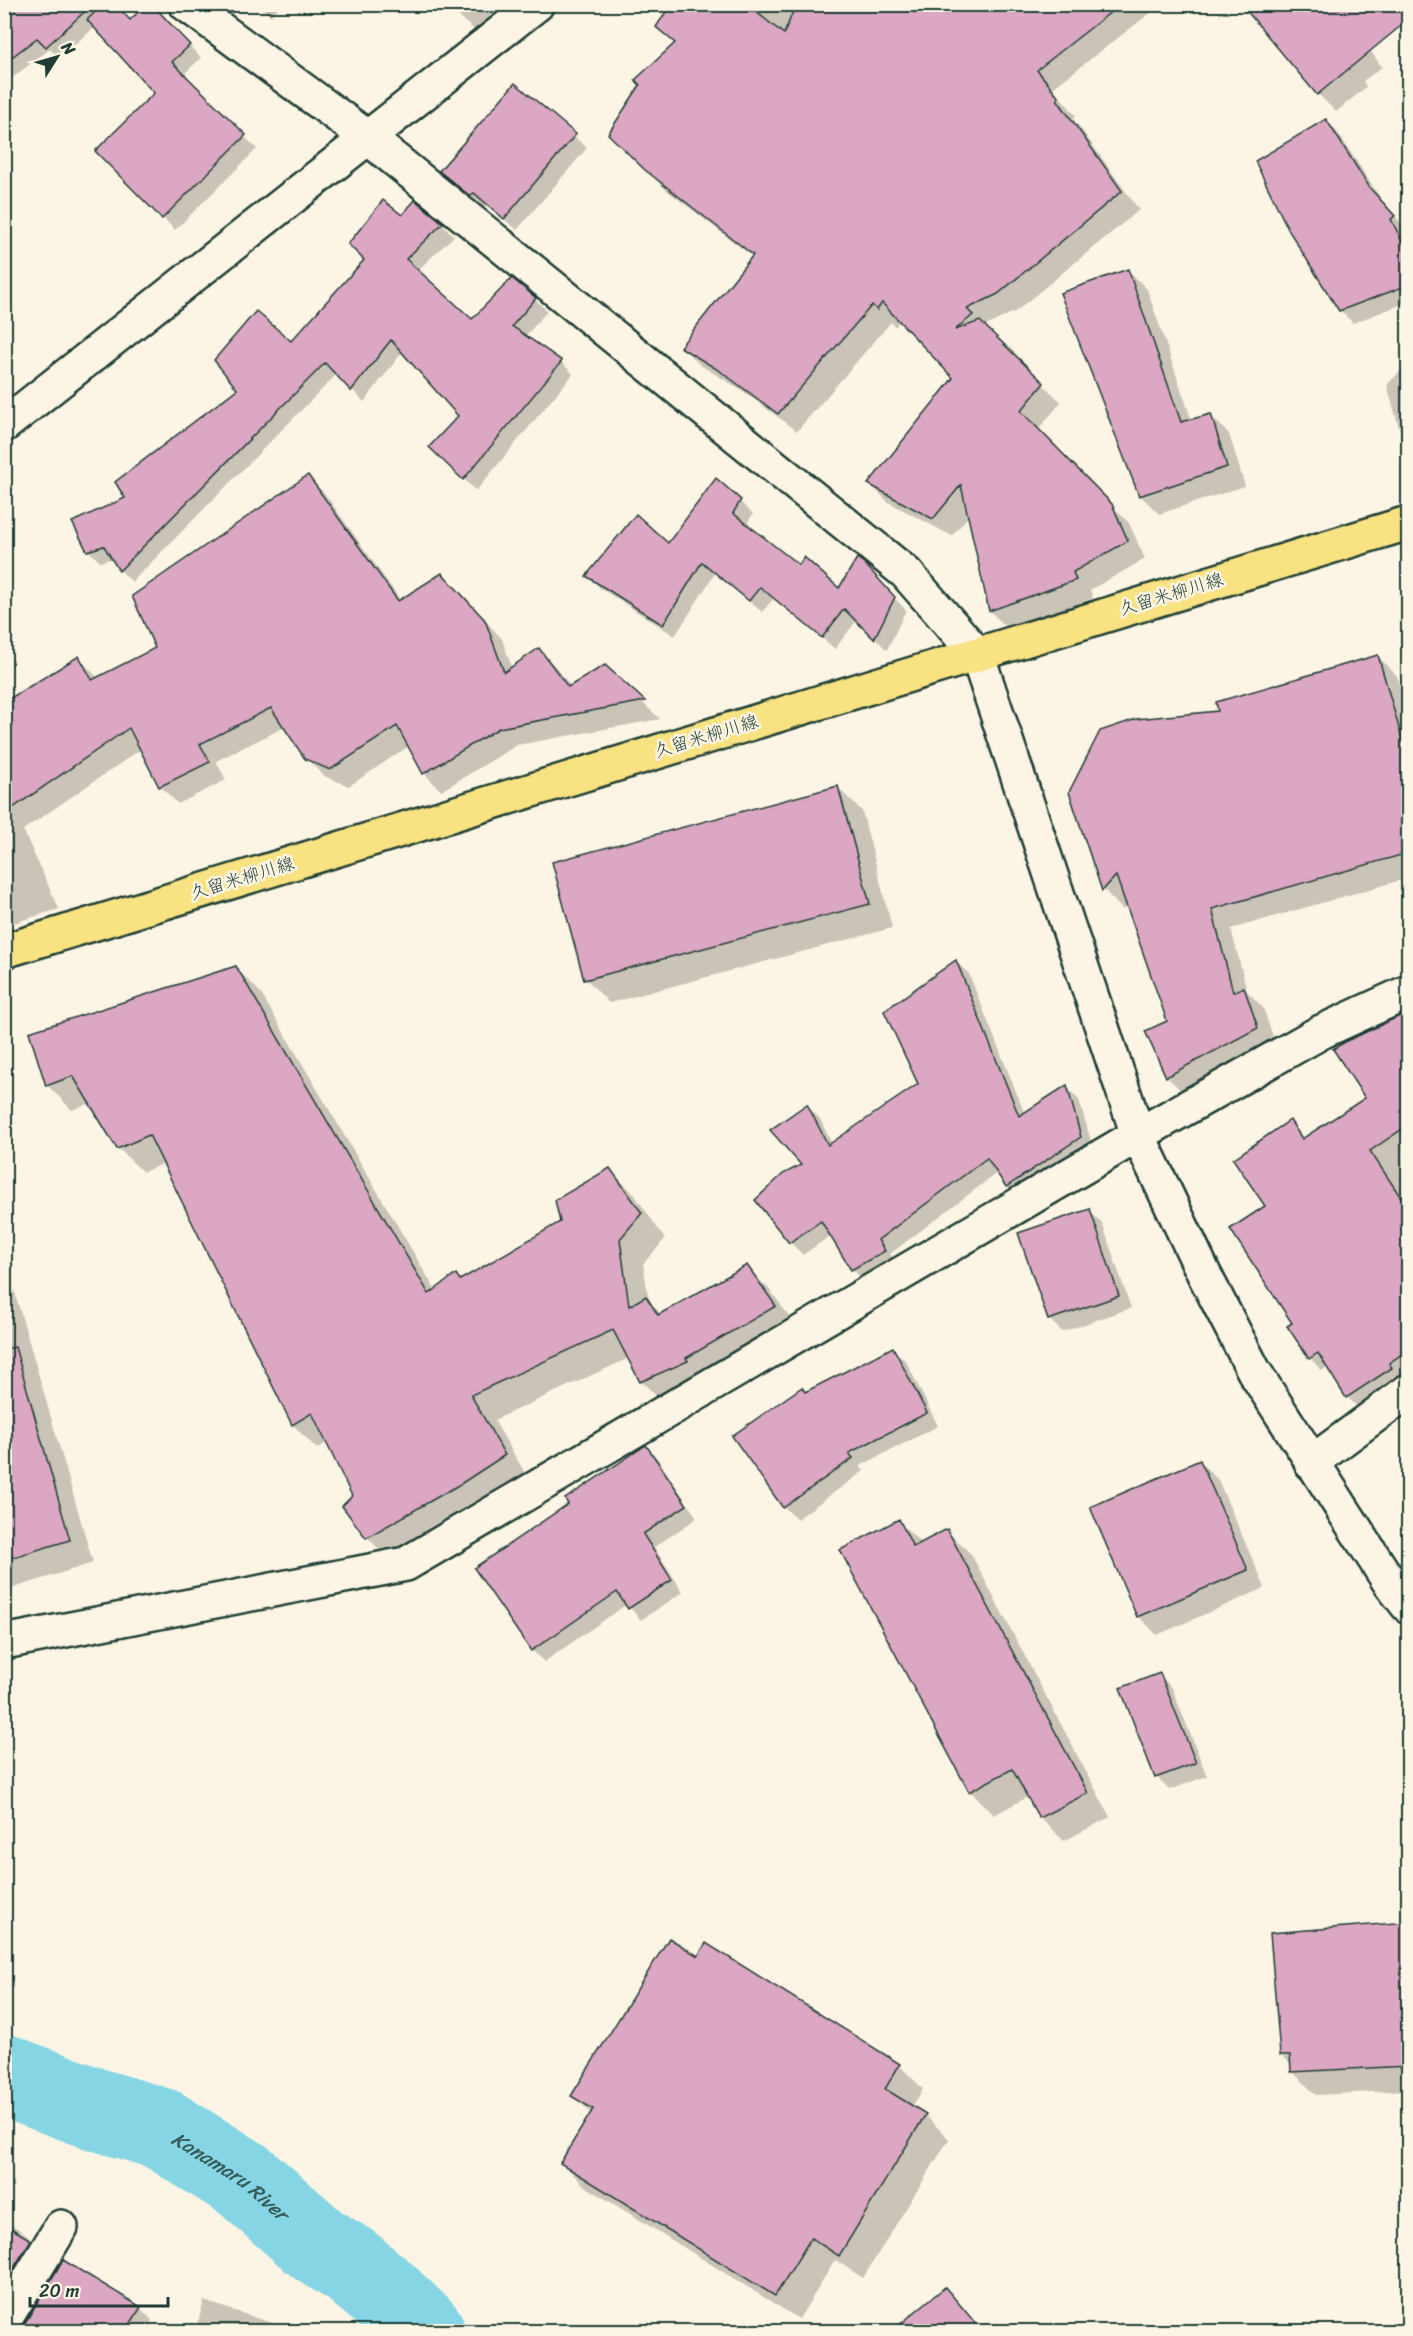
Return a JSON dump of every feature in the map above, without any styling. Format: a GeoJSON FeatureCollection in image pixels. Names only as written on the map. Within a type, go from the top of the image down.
{"type":"FeatureCollection","features":[{"type":"Feature","properties":{"kind":"main road","name":"久留米柳川線"},"geometry":{"type":"LineString","coordinates":[[4,951],[1408,523]]}},
{"type":"Feature","properties":{"kind":"street"},"geometry":{"type":"LineString","coordinates":[[186,4],[368,137],[906,573],[977,654],[1138,1135],[1203,1274],[1254,1371],[1311,1463],[1390,1583],[1408,1605]]}},
{"type":"Feature","properties":{"kind":"street"},"geometry":{"type":"LineString","coordinates":[[4,425],[537,4]]}},
{"type":"Feature","properties":{"kind":"street"},"geometry":{"type":"LineString","coordinates":[[4,1642],[406,1564],[1138,1135],[1321,1032],[1408,992]]}},
{"type":"Feature","properties":{"kind":"street"},"geometry":{"type":"LineString","coordinates":[[1311,1463],[1408,1391]]}},
{"type":"Feature","properties":{"kind":"street"},"geometry":{"type":"LineString","coordinates":[[4,2321],[62,2227]]}},
{"type":"Feature","properties":{"kind":"building"},"geometry":{"type":"Polygon","coordinates":[[[4,4],[93,4],[46,47],[37,38],[4,63],[4,4]]]}},
{"type":"Feature","properties":{"kind":"building"},"geometry":{"type":"Polygon","coordinates":[[[103,4],[115,4],[130,20],[146,4],[152,4],[190,45],[172,62],[246,135],[162,219],[95,151],[154,93],[87,20],[103,4]]]}},
{"type":"Feature","properties":{"kind":"building"},"geometry":{"type":"Polygon","coordinates":[[[671,4],[746,4],[784,34],[796,4],[1121,4],[1037,70],[1059,97],[1057,99],[1122,191],[998,294],[967,309],[973,315],[955,330],[980,321],[1044,383],[1021,411],[1112,504],[1128,541],[1073,572],[1076,580],[989,611],[961,485],[933,519],[868,484],[953,378],[882,303],[877,310],[872,305],[778,414],[720,371],[680,347],[753,255],[645,170],[608,134],[640,85],[635,80],[675,43],[656,27],[671,4]]]}},
{"type":"Feature","properties":{"kind":"building"},"geometry":{"type":"Polygon","coordinates":[[[1241,4],[1408,4],[1408,20],[1317,95],[1241,4]]]}},
{"type":"Feature","properties":{"kind":"building"},"geometry":{"type":"Polygon","coordinates":[[[515,83],[576,134],[504,219],[474,193],[470,196],[439,171],[515,83]]]}},
{"type":"Feature","properties":{"kind":"building"},"geometry":{"type":"Polygon","coordinates":[[[1326,119],[1370,188],[1395,216],[1391,219],[1408,253],[1408,285],[1339,311],[1289,231],[1255,161],[1326,119]]]}},
{"type":"Feature","properties":{"kind":"building"},"geometry":{"type":"Polygon","coordinates":[[[383,200],[402,215],[415,200],[443,223],[406,259],[472,319],[512,278],[536,298],[512,326],[562,361],[463,480],[429,447],[458,416],[391,340],[351,391],[325,363],[119,571],[104,546],[87,551],[72,522],[125,498],[115,482],[237,389],[214,360],[256,311],[291,341],[364,260],[348,244],[383,200]]]}},
{"type":"Feature","properties":{"kind":"building"},"geometry":{"type":"Polygon","coordinates":[[[1128,269],[1181,422],[1211,414],[1227,467],[1139,496],[1060,293],[1128,269]]]}},
{"type":"Feature","properties":{"kind":"building"},"geometry":{"type":"Polygon","coordinates":[[[308,475],[398,601],[442,573],[485,620],[504,672],[539,648],[568,687],[605,665],[645,701],[499,728],[423,774],[397,726],[330,770],[305,759],[271,708],[200,744],[210,762],[159,787],[129,728],[4,814],[4,702],[79,656],[92,680],[155,648],[132,596],[308,475]]]}},
{"type":"Feature","properties":{"kind":"building"},"geometry":{"type":"Polygon","coordinates":[[[716,478],[741,500],[733,513],[799,565],[804,557],[839,588],[857,558],[864,563],[895,597],[874,639],[844,609],[822,638],[760,587],[749,601],[702,562],[663,625],[586,576],[636,514],[668,543],[716,478]]]}},
{"type":"Feature","properties":{"kind":"building"},"geometry":{"type":"Polygon","coordinates":[[[1378,655],[1408,759],[1408,853],[1212,909],[1233,992],[1244,987],[1258,1028],[1166,1077],[1145,1031],[1167,1021],[1116,876],[1102,891],[1069,792],[1100,731],[1136,719],[1218,711],[1216,702],[1378,655]]]}},
{"type":"Feature","properties":{"kind":"building"},"geometry":{"type":"Polygon","coordinates":[[[838,786],[870,904],[584,980],[552,862],[838,786]]]}},
{"type":"Feature","properties":{"kind":"building"},"geometry":{"type":"Polygon","coordinates":[[[956,960],[1019,1116],[1067,1085],[1081,1137],[1006,1187],[987,1158],[878,1240],[885,1251],[851,1270],[821,1221],[789,1243],[755,1200],[783,1174],[801,1165],[770,1130],[807,1104],[828,1145],[918,1084],[884,1011],[956,960]]]}},
{"type":"Feature","properties":{"kind":"building"},"geometry":{"type":"Polygon","coordinates":[[[236,966],[429,1294],[456,1274],[460,1280],[560,1222],[555,1200],[610,1168],[642,1213],[620,1239],[629,1306],[646,1296],[658,1315],[747,1265],[776,1306],[686,1358],[688,1361],[640,1382],[613,1330],[471,1395],[505,1455],[462,1483],[366,1538],[342,1506],[352,1496],[312,1413],[292,1425],[149,1135],[117,1149],[73,1076],[46,1086],[29,1032],[236,966]]]}},
{"type":"Feature","properties":{"kind":"building"},"geometry":{"type":"Polygon","coordinates":[[[1408,1012],[1408,1125],[1370,1151],[1408,1208],[1408,1350],[1389,1363],[1392,1368],[1346,1398],[1318,1353],[1309,1359],[1287,1326],[1292,1323],[1230,1229],[1265,1206],[1233,1159],[1290,1120],[1302,1139],[1365,1098],[1333,1049],[1408,1012]]]}},
{"type":"Feature","properties":{"kind":"building"},"geometry":{"type":"Polygon","coordinates":[[[1090,1209],[1119,1296],[1048,1320],[1018,1233],[1090,1209]]]}},
{"type":"Feature","properties":{"kind":"building"},"geometry":{"type":"Polygon","coordinates":[[[15,1347],[70,1540],[4,1560],[4,1349],[15,1347]]]}},
{"type":"Feature","properties":{"kind":"building"},"geometry":{"type":"Polygon","coordinates":[[[893,1347],[927,1413],[849,1453],[853,1458],[783,1508],[732,1436],[802,1387],[805,1392],[893,1347]]]}},
{"type":"Feature","properties":{"kind":"building"},"geometry":{"type":"Polygon","coordinates":[[[646,1445],[687,1505],[643,1534],[672,1580],[628,1609],[617,1592],[531,1651],[474,1568],[568,1504],[565,1499],[646,1445]]]}},
{"type":"Feature","properties":{"kind":"building"},"geometry":{"type":"Polygon","coordinates":[[[1200,1460],[1248,1570],[1137,1617],[1090,1507],[1200,1460]]]}},
{"type":"Feature","properties":{"kind":"building"},"geometry":{"type":"Polygon","coordinates":[[[899,1519],[913,1547],[947,1529],[1088,1793],[1039,1818],[1012,1769],[969,1792],[840,1550],[899,1519]]]}},
{"type":"Feature","properties":{"kind":"building"},"geometry":{"type":"Polygon","coordinates":[[[1160,1673],[1196,1763],[1155,1778],[1120,1688],[1160,1673]]]}},
{"type":"Feature","properties":{"kind":"building"},"geometry":{"type":"Polygon","coordinates":[[[1408,1922],[1408,2066],[1291,2072],[1290,2055],[1280,2055],[1270,1933],[1408,1922]]]}},
{"type":"Feature","properties":{"kind":"building"},"geometry":{"type":"Polygon","coordinates":[[[669,1938],[698,1956],[706,1943],[900,2064],[885,2089],[926,2114],[839,2256],[811,2238],[775,2296],[560,2163],[593,2109],[571,2096],[669,1938]]]}},
{"type":"Feature","properties":{"kind":"building"},"geometry":{"type":"Polygon","coordinates":[[[4,2224],[31,2240],[4,2284],[4,2224]]]}},
{"type":"Feature","properties":{"kind":"building"},"geometry":{"type":"Polygon","coordinates":[[[63,2260],[141,2307],[126,2331],[33,2331],[23,2326],[63,2260]]]}},
{"type":"Feature","properties":{"kind":"building"},"geometry":{"type":"Polygon","coordinates":[[[945,2287],[982,2331],[892,2331],[945,2287]]]}},
{"type":"Feature","properties":{"kind":"waterway","name":"Kanamaru River"},"geometry":{"type":"LineString","coordinates":[[4,2075],[92,2108],[162,2129],[244,2180],[318,2245],[350,2265],[379,2289],[424,2332]]}}]}
